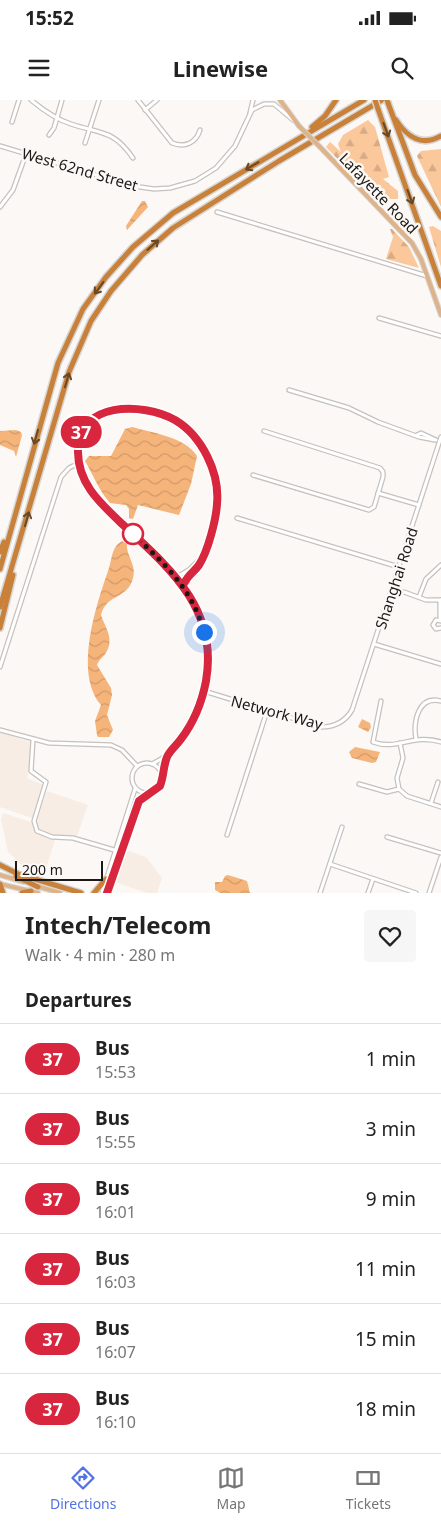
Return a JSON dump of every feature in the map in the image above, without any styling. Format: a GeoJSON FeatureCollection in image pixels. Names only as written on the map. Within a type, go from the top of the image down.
{"type":"FeatureCollection","features":[{"type":"Feature","properties":{"kind":"highway"},"geometry":{"type":"LineString","coordinates":[[294,141],[320,121],[336,100]]}},
{"type":"Feature","properties":{"kind":"highway"},"geometry":{"type":"LineString","coordinates":[[0,569],[58,363],[80,315],[102,282],[132,248],[168,217],[364,100]]}},
{"type":"Feature","properties":{"kind":"highway"},"geometry":{"type":"LineString","coordinates":[[375,100],[441,286]]}},
{"type":"Feature","properties":{"kind":"highway"},"geometry":{"type":"LineString","coordinates":[[0,607],[14,566],[69,372],[84,336],[107,297],[129,268],[167,232],[382,100]]}},
{"type":"Feature","properties":{"kind":"highway"},"geometry":{"type":"LineString","coordinates":[[317,139],[388,101],[415,175],[441,217]]}},
{"type":"Feature","properties":{"kind":"highway"},"geometry":{"type":"LineString","coordinates":[[390,109],[401,128],[411,137],[426,141],[441,136]]}},
{"type":"Feature","properties":{"kind":"highway"},"geometry":{"type":"LineString","coordinates":[[0,552],[10,530]]}},
{"type":"Feature","properties":{"kind":"highway"},"geometry":{"type":"LineString","coordinates":[[0,628],[14,566]]}},
{"type":"Feature","properties":{"kind":"highway"},"geometry":{"type":"LineString","coordinates":[[0,866],[38,886]]}},
{"type":"Feature","properties":{"kind":"highway"},"geometry":{"type":"LineString","coordinates":[[0,866],[18,874],[81,893]]}},
{"type":"Feature","properties":{"kind":"highway"},"geometry":{"type":"LineString","coordinates":[[94,893],[106,879]]}},
{"type":"Feature","properties":{"kind":"highway"},"geometry":{"type":"LineString","coordinates":[[0,884],[3,893]]}},
{"type":"Feature","properties":{"kind":"highway"},"geometry":{"type":"LineString","coordinates":[[22,893],[31,892]]}},
{"type":"Feature","properties":{"kind":"main road","name":"Lafayette Road"},"geometry":{"type":"LineString","coordinates":[[280,100],[295,122],[408,237],[418,253],[441,315]]}},
{"type":"Feature","properties":{"kind":"main road"},"geometry":{"type":"LineString","coordinates":[[0,875],[60,893]]}},
{"type":"Feature","properties":{"kind":"main road"},"geometry":{"type":"LineString","coordinates":[[0,884],[38,893]]}},
{"type":"Feature","properties":{"kind":"street"},"geometry":{"type":"LineString","coordinates":[[12,122],[20,100]]}},
{"type":"Feature","properties":{"kind":"street"},"geometry":{"type":"LineString","coordinates":[[31,100],[58,119],[104,132],[116,138],[133,158]]}},
{"type":"Feature","properties":{"kind":"street"},"geometry":{"type":"LineString","coordinates":[[49,135],[58,119],[62,100]]}},
{"type":"Feature","properties":{"kind":"street"},"geometry":{"type":"LineString","coordinates":[[85,143],[99,100]]}},
{"type":"Feature","properties":{"kind":"street"},"geometry":{"type":"LineString","coordinates":[[138,100],[165,137],[174,144],[185,145],[191,142],[200,130]]}},
{"type":"Feature","properties":{"kind":"street"},"geometry":{"type":"LineString","coordinates":[[145,110],[158,100]]}},
{"type":"Feature","properties":{"kind":"street","name":"West 62nd Street"},"geometry":{"type":"LineString","coordinates":[[0,146],[133,186],[150,189],[170,188],[195,181],[218,166],[238,142],[249,116],[253,100]]}},
{"type":"Feature","properties":{"kind":"street"},"geometry":{"type":"LineString","coordinates":[[249,116],[255,108],[269,103],[280,108],[295,122]]}},
{"type":"Feature","properties":{"kind":"street"},"geometry":{"type":"LineString","coordinates":[[0,207],[13,190],[26,154]]}},
{"type":"Feature","properties":{"kind":"street"},"geometry":{"type":"LineString","coordinates":[[217,212],[427,276]]}},
{"type":"Feature","properties":{"kind":"street"},"geometry":{"type":"LineString","coordinates":[[379,318],[441,336]]}},
{"type":"Feature","properties":{"kind":"street"},"geometry":{"type":"LineString","coordinates":[[289,390],[349,408],[382,424],[417,435],[420,433],[439,440]]}},
{"type":"Feature","properties":{"kind":"street"},"geometry":{"type":"LineString","coordinates":[[108,893],[139,801],[160,786],[161,774],[168,755],[189,727],[204,691],[208,661],[205,638],[195,605],[184,587],[95,498],[85,481],[79,463],[78,441],[82,431],[96,416],[117,409],[151,410],[181,425],[202,447],[216,480],[218,496],[216,514],[198,567],[186,578],[184,587]]}},
{"type":"Feature","properties":{"kind":"street"},"geometry":{"type":"LineString","coordinates":[[252,474],[369,510],[373,508],[384,475],[381,468],[264,431]]}},
{"type":"Feature","properties":{"kind":"street","name":"Shanghai Road"},"geometry":{"type":"LineString","coordinates":[[347,717],[352,710],[374,644],[439,440]]}},
{"type":"Feature","properties":{"kind":"street"},"geometry":{"type":"LineString","coordinates":[[0,667],[62,477],[68,468],[79,463]]}},
{"type":"Feature","properties":{"kind":"street"},"geometry":{"type":"LineString","coordinates":[[378,493],[419,505]]}},
{"type":"Feature","properties":{"kind":"street"},"geometry":{"type":"LineString","coordinates":[[238,518],[399,567]]}},
{"type":"Feature","properties":{"kind":"street"},"geometry":{"type":"LineString","coordinates":[[176,577],[190,569],[202,557]]}},
{"type":"Feature","properties":{"kind":"street"},"geometry":{"type":"LineString","coordinates":[[419,598],[426,578],[441,565]]}},
{"type":"Feature","properties":{"kind":"street"},"geometry":{"type":"LineString","coordinates":[[404,592],[419,598],[440,600],[440,620],[436,620],[433,625],[436,629],[441,628]]}},
{"type":"Feature","properties":{"kind":"street"},"geometry":{"type":"LineString","coordinates":[[374,644],[441,664]]}},
{"type":"Feature","properties":{"kind":"street","name":"Network Way"},"geometry":{"type":"LineString","coordinates":[[204,691],[322,727],[336,725],[347,717]]}},
{"type":"Feature","properties":{"kind":"street"},"geometry":{"type":"LineString","coordinates":[[416,739],[416,722],[421,707],[431,700],[441,701]]}},
{"type":"Feature","properties":{"kind":"street"},"geometry":{"type":"LineString","coordinates":[[381,701],[373,742],[387,746],[416,739],[441,742]]}},
{"type":"Feature","properties":{"kind":"street"},"geometry":{"type":"LineString","coordinates":[[226,835],[267,711]]}},
{"type":"Feature","properties":{"kind":"street"},"geometry":{"type":"LineString","coordinates":[[0,730],[49,743],[111,745],[126,754],[137,766]]}},
{"type":"Feature","properties":{"kind":"street"},"geometry":{"type":"LineString","coordinates":[[33,740],[32,771],[46,782],[34,822],[36,830],[52,837],[73,838],[121,852]]}},
{"type":"Feature","properties":{"kind":"street"},"geometry":{"type":"LineString","coordinates":[[400,743],[403,758],[397,778],[399,789],[407,796],[441,807]]}},
{"type":"Feature","properties":{"kind":"street"},"geometry":{"type":"LineString","coordinates":[[102,893],[136,789],[131,777],[137,766],[144,763],[152,764],[168,755]]}},
{"type":"Feature","properties":{"kind":"street"},"geometry":{"type":"LineString","coordinates":[[152,764],[161,774]]}},
{"type":"Feature","properties":{"kind":"street"},"geometry":{"type":"LineString","coordinates":[[431,803],[438,782]]}},
{"type":"Feature","properties":{"kind":"street"},"geometry":{"type":"LineString","coordinates":[[359,784],[386,792],[399,789]]}},
{"type":"Feature","properties":{"kind":"street"},"geometry":{"type":"LineString","coordinates":[[136,789],[148,794]]}},
{"type":"Feature","properties":{"kind":"street"},"geometry":{"type":"LineString","coordinates":[[320,893],[342,827]]}},
{"type":"Feature","properties":{"kind":"street"},"geometry":{"type":"LineString","coordinates":[[387,837],[441,855],[429,893]]}},
{"type":"Feature","properties":{"kind":"street"},"geometry":{"type":"LineString","coordinates":[[330,864],[416,893]]}},
{"type":"Feature","properties":{"kind":"street"},"geometry":{"type":"LineString","coordinates":[[368,893],[373,878]]}},
{"type":"Feature","properties":{"kind":"shaded area"},"geometry":{"type":"Polygon","coordinates":[[[0,732],[30,742],[31,744],[32,757],[27,778],[44,785],[32,818],[0,807],[0,732]]]}},
{"type":"Feature","properties":{"kind":"shaded area"},"geometry":{"type":"Polygon","coordinates":[[[47,791],[88,805],[77,836],[50,835],[40,831],[36,822],[47,791]]]}},
{"type":"Feature","properties":{"kind":"shaded area"},"geometry":{"type":"Polygon","coordinates":[[[3,813],[31,822],[35,832],[55,840],[45,871],[40,874],[27,870],[8,852],[1,819],[3,813]]]}},
{"type":"Feature","properties":{"kind":"shaded area"},"geometry":{"type":"Polygon","coordinates":[[[126,850],[146,857],[162,878],[157,893],[147,893],[115,882],[126,850]]]}},
{"type":"Feature","properties":{"kind":"green space"},"geometry":{"type":"Polygon","coordinates":[[[368,120],[375,127],[389,177],[383,179],[398,191],[398,199],[381,199],[361,173],[356,178],[326,147],[330,142],[341,152],[338,144],[343,135],[368,120]]]}},
{"type":"Feature","properties":{"kind":"green space"},"geometry":{"type":"Polygon","coordinates":[[[441,149],[441,207],[417,156],[421,151],[441,149]]]}},
{"type":"Feature","properties":{"kind":"green space"},"geometry":{"type":"Polygon","coordinates":[[[433,226],[441,231],[441,267],[429,227],[433,226]]]}},
{"type":"Feature","properties":{"kind":"green space"},"geometry":{"type":"Polygon","coordinates":[[[390,229],[409,247],[419,268],[386,259],[393,237],[390,229]]]}},
{"type":"Feature","properties":{"kind":"water"},"geometry":{"type":"Polygon","coordinates":[[[142,201],[145,201],[148,207],[127,230],[126,226],[142,201]]]}},
{"type":"Feature","properties":{"kind":"water"},"geometry":{"type":"Polygon","coordinates":[[[132,427],[177,440],[185,444],[197,456],[191,484],[179,515],[138,505],[133,519],[129,518],[129,509],[126,505],[110,503],[96,482],[85,461],[89,456],[111,456],[125,429],[132,427]]]}},
{"type":"Feature","properties":{"kind":"water"},"geometry":{"type":"Polygon","coordinates":[[[16,430],[21,432],[22,435],[16,457],[14,451],[0,445],[0,431],[16,430]]]}},
{"type":"Feature","properties":{"kind":"water"},"geometry":{"type":"Polygon","coordinates":[[[122,541],[127,544],[134,573],[127,590],[107,603],[101,615],[110,642],[107,651],[97,665],[111,688],[112,695],[107,715],[113,730],[109,737],[98,737],[95,721],[101,705],[93,691],[89,675],[90,637],[113,553],[116,546],[122,541]]]}},
{"type":"Feature","properties":{"kind":"water"},"geometry":{"type":"Polygon","coordinates":[[[362,719],[370,723],[371,727],[368,732],[358,727],[362,719]]]}},
{"type":"Feature","properties":{"kind":"water"},"geometry":{"type":"Polygon","coordinates":[[[355,747],[380,752],[376,762],[372,763],[352,758],[349,752],[355,747]]]}},
{"type":"Feature","properties":{"kind":"water"},"geometry":{"type":"Polygon","coordinates":[[[228,875],[247,881],[250,893],[220,893],[215,890],[215,882],[222,882],[225,876],[228,875]]]}},
{"type":"Feature","properties":{"kind":"bus line","name":"37"},"geometry":{"type":"LineString","coordinates":[[107,893],[139,801],[144,796],[158,789],[162,780],[162,770],[168,755],[192,723],[203,696],[208,656],[201,620],[195,605],[178,578],[98,501],[85,481],[79,463],[78,441],[82,431],[96,416],[117,409],[138,408],[151,410],[179,423],[202,447],[208,458],[216,480],[218,496],[216,514],[200,563],[186,578],[185,582]]}},
{"type":"Feature","properties":{"kind":"route"},"geometry":{"type":"LineString","coordinates":[[133,534],[178,578],[195,605],[204,632]]}}]}
